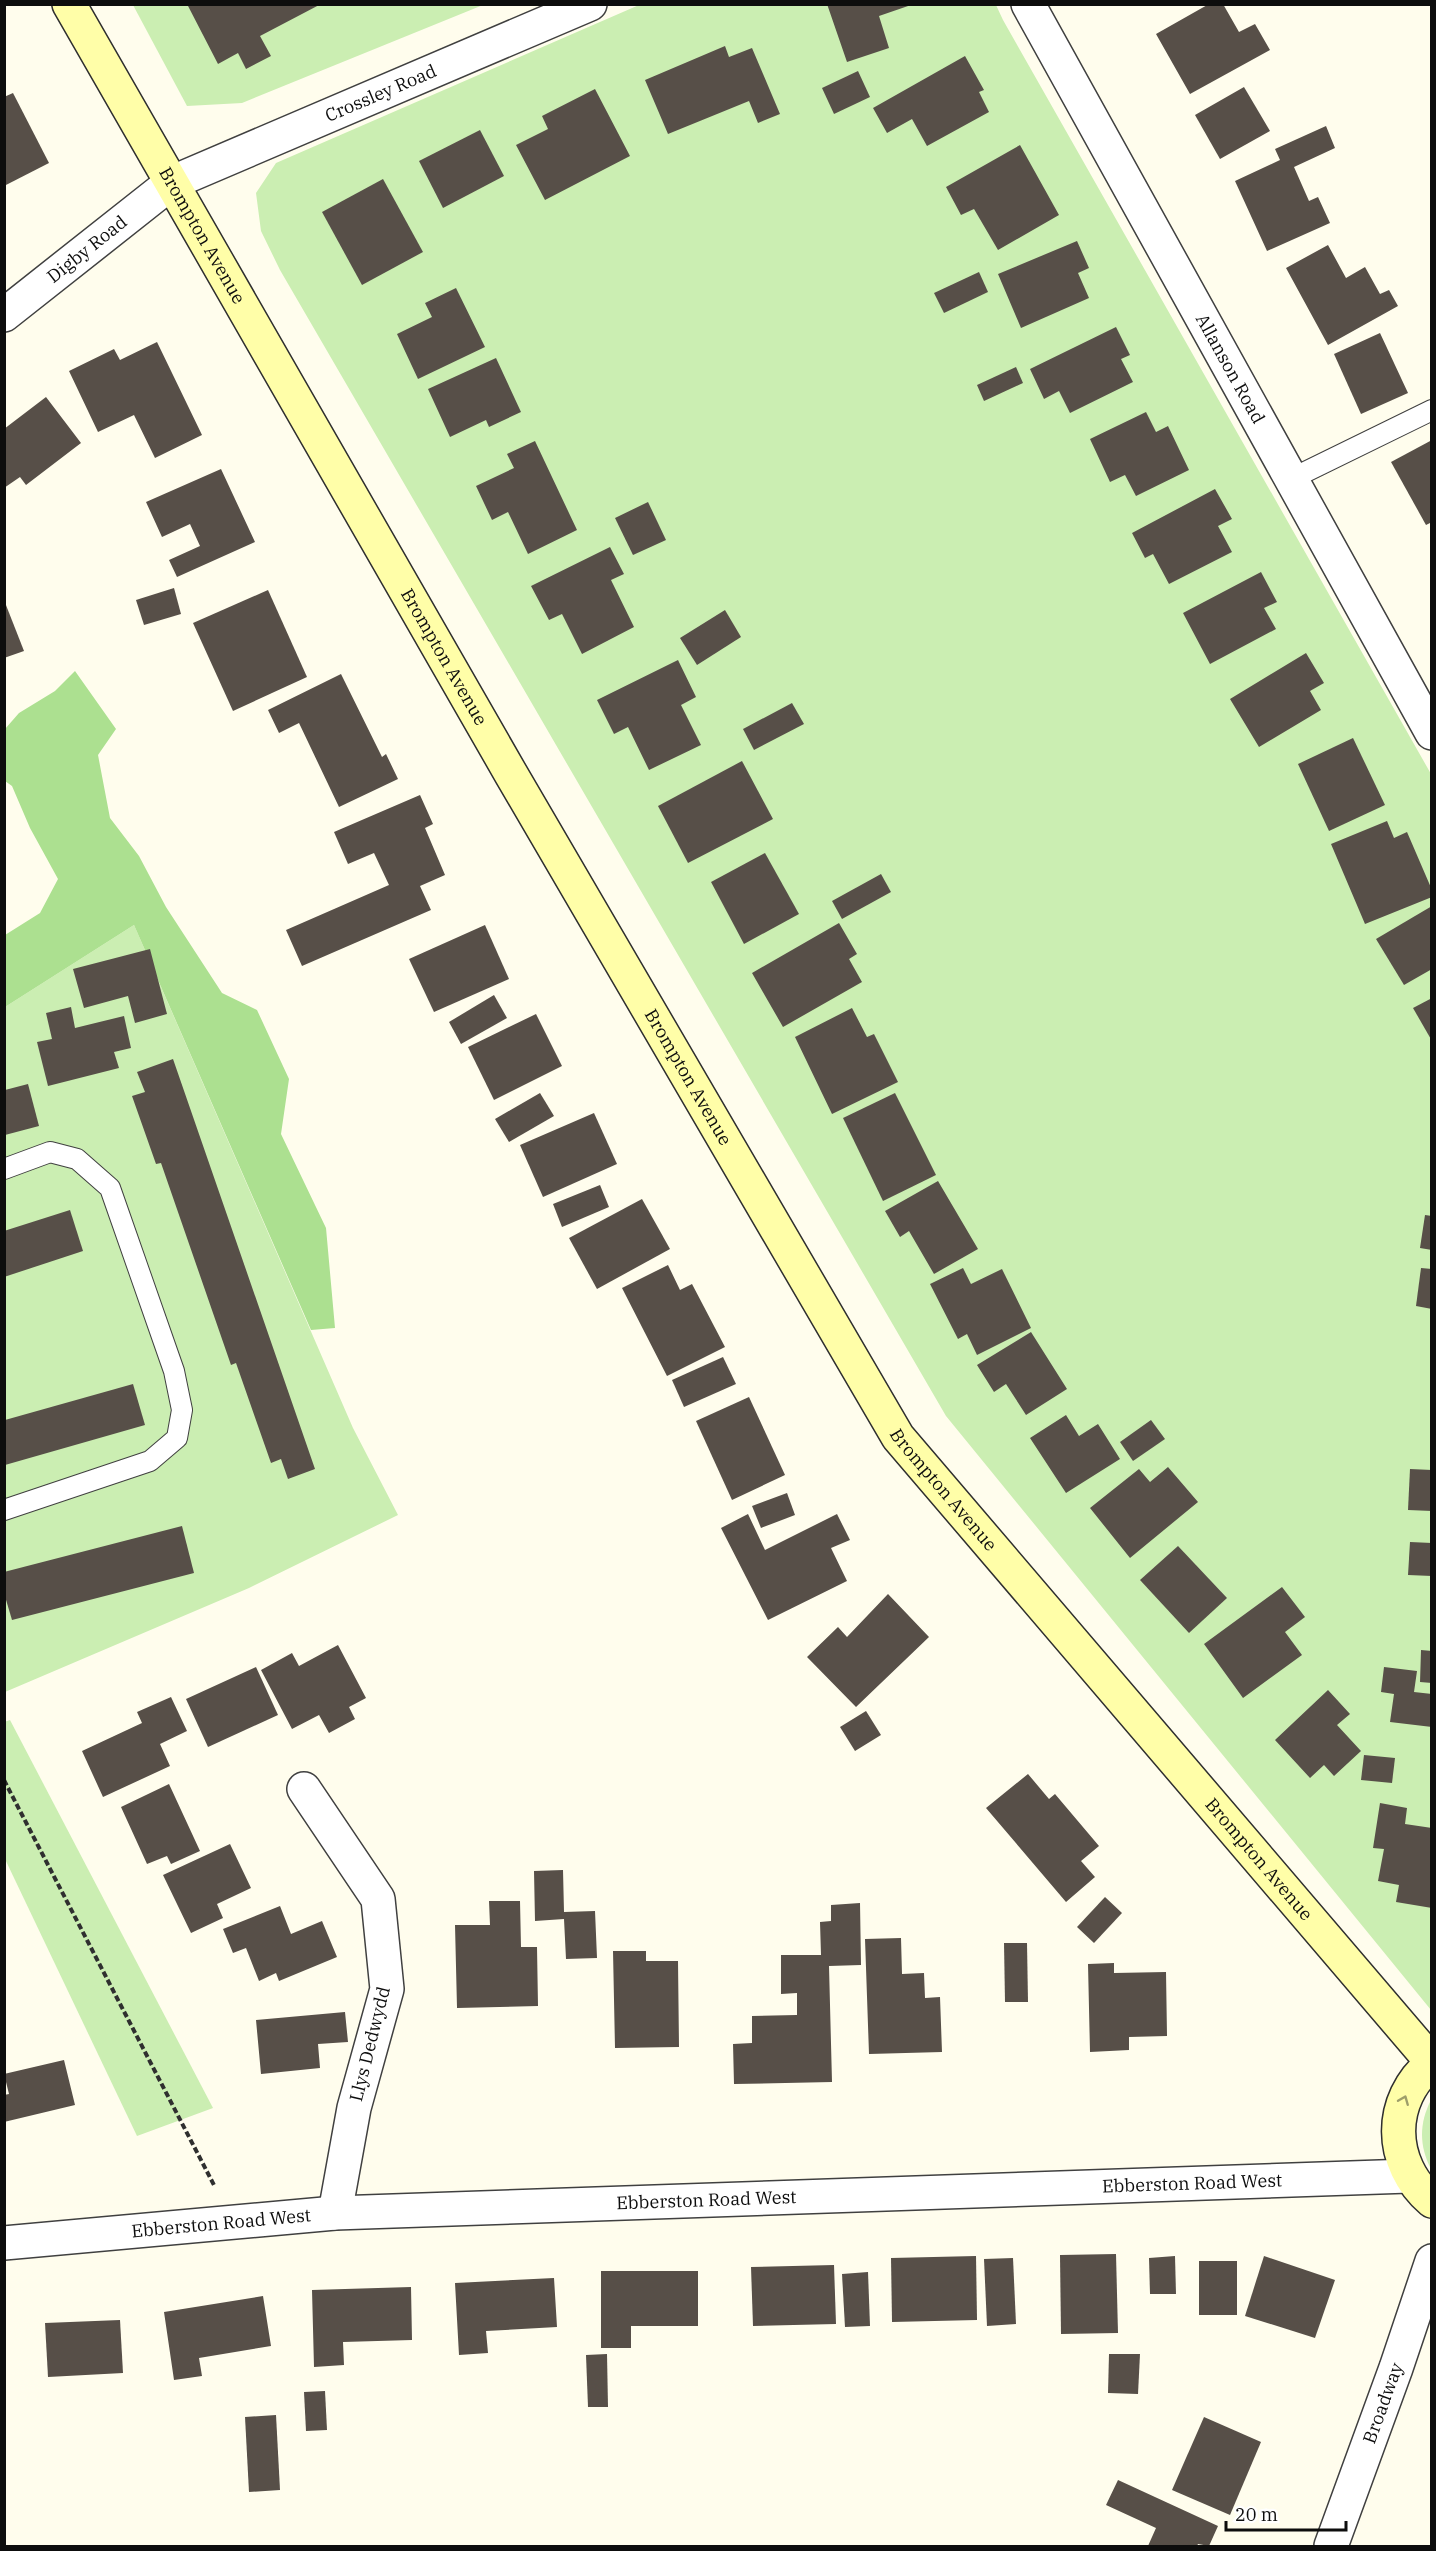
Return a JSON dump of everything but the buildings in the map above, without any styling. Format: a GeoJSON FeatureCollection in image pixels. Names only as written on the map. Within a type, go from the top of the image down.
{"type":"FeatureCollection","features":[{"type":"Feature","properties":{"kind":"main road","name":"Brompton Avenue"},"geometry":{"type":"LineString","coordinates":[[69,4],[898,1437],[1431,2062]]}},
{"type":"Feature","properties":{"kind":"main road"},"geometry":{"type":"LineString","coordinates":[[1431,2062],[1414,2080],[1400,2108],[1397,2126],[1398,2147],[1409,2176],[1431,2201]]}},
{"type":"Feature","properties":{"kind":"street","name":"Crossley Road"},"geometry":{"type":"LineString","coordinates":[[171,183],[590,4]]}},
{"type":"Feature","properties":{"kind":"street","name":"Allanson Road"},"geometry":{"type":"LineString","coordinates":[[1028,4],[1431,733]]}},
{"type":"Feature","properties":{"kind":"street","name":"Digby Road"},"geometry":{"type":"LineString","coordinates":[[4,315],[171,183]]}},
{"type":"Feature","properties":{"kind":"street","name":"Llys Dedwydd"},"geometry":{"type":"LineString","coordinates":[[304,1789],[378,1899],[387,1989],[354,2108],[335,2212]]}},
{"type":"Feature","properties":{"kind":"street","name":"Ebberston Road West"},"geometry":{"type":"LineString","coordinates":[[4,2242],[335,2212],[1409,2176]]}},
{"type":"Feature","properties":{"kind":"street","name":"Broadway"},"geometry":{"type":"LineString","coordinates":[[1331,2547],[1396,2368],[1431,2261]]}},
{"type":"Feature","properties":{"kind":"lane"},"geometry":{"type":"LineString","coordinates":[[1291,479],[1431,410]]}},
{"type":"Feature","properties":{"kind":"lane"},"geometry":{"type":"LineString","coordinates":[[4,1168],[50,1152],[77,1159],[110,1188],[174,1371],[182,1410],[177,1438],[150,1461],[4,1510]]}},
{"type":"Feature","properties":{"kind":"path"},"geometry":{"type":"LineString","coordinates":[[4,1780],[233,2222]]}},
{"type":"Feature","properties":{"kind":"green space"},"geometry":{"type":"Polygon","coordinates":[[[133,5],[483,5],[242,103],[187,106],[133,5]]]}},
{"type":"Feature","properties":{"kind":"green space"},"geometry":{"type":"Polygon","coordinates":[[[639,5],[996,5],[1431,774],[1431,2010],[946,1416],[280,270],[261,231],[256,193],[276,163],[639,5]]]}},
{"type":"Feature","properties":{"kind":"green space"},"geometry":{"type":"Polygon","coordinates":[[[75,671],[116,729],[98,755],[110,818],[139,856],[166,907],[222,993],[257,1010],[289,1079],[281,1134],[326,1228],[335,1328],[311,1330],[134,925],[5,1007],[5,935],[40,913],[58,879],[30,828],[12,786],[5,781],[5,729],[19,713],[55,691],[75,671]]]}},
{"type":"Feature","properties":{"kind":"green space"},"geometry":{"type":"Polygon","coordinates":[[[134,925],[353,1428],[398,1515],[249,1588],[5,1692],[5,1007],[134,925]]]}},
{"type":"Feature","properties":{"kind":"green space"},"geometry":{"type":"Polygon","coordinates":[[[10,1720],[213,2108],[137,2136],[5,1859],[4,1722],[10,1720]]]}},
{"type":"Feature","properties":{"kind":"green space"},"geometry":{"type":"Polygon","coordinates":[[[1431,2100],[1431,2169],[1424,2152],[1422,2134],[1424,2117],[1431,2100]]]}}]}
